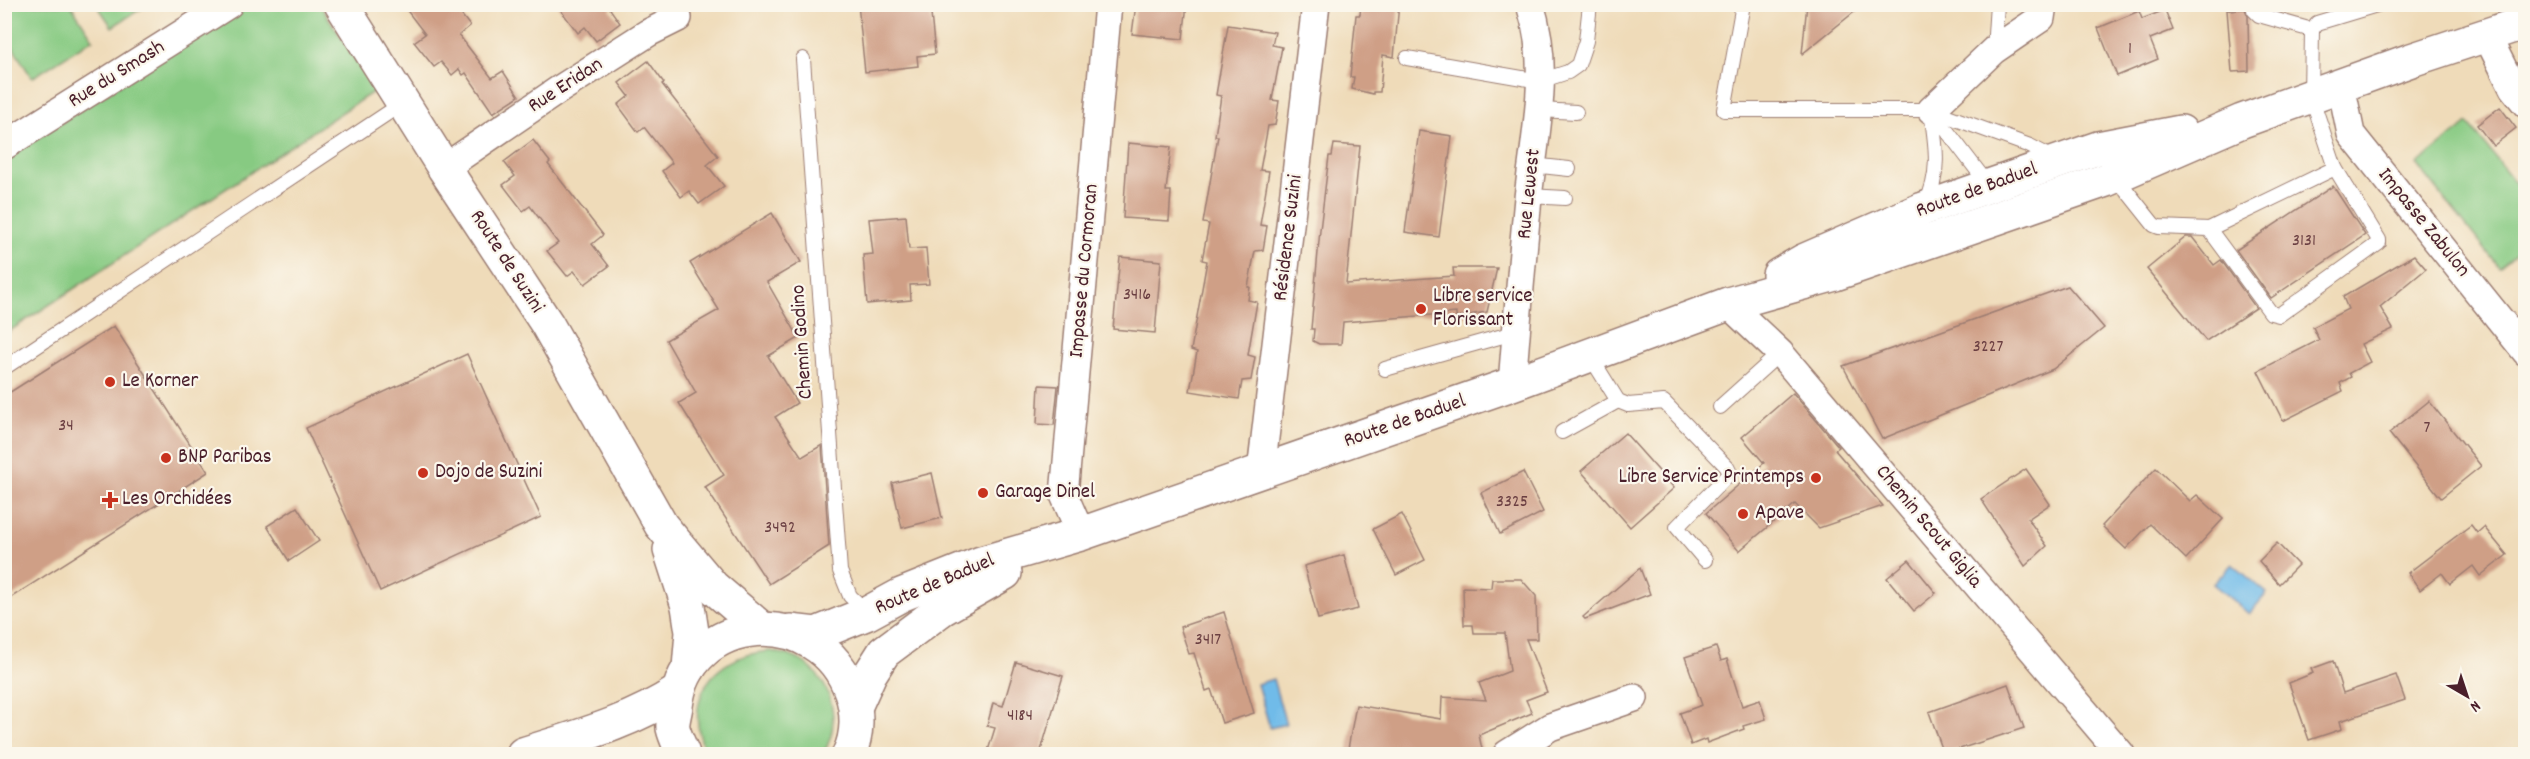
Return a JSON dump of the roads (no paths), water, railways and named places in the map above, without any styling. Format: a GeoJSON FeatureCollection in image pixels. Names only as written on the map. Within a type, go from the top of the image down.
{"type":"FeatureCollection","features":[{"type":"Feature","properties":{"kind":"main road","name":"Route de Suzini"},"geometry":{"type":"LineString","coordinates":[[341,4],[444,168],[547,324],[661,525],[683,586],[692,632],[673,728],[683,754]]}},
{"type":"Feature","properties":{"kind":"main road","name":"Route de Baduel"},"geometry":{"type":"LineString","coordinates":[[1728,304],[1803,261],[1923,209],[2000,199],[2115,176],[2242,121],[2526,22]]}},
{"type":"Feature","properties":{"kind":"main road","name":"Route de Baduel"},"geometry":{"type":"LineString","coordinates":[[523,754],[632,717],[683,680],[704,651],[728,636],[776,630],[816,634],[868,613],[901,595],[981,563],[1081,534],[1261,472],[1590,356],[1728,304],[1835,274],[2000,199],[2059,162],[2098,148],[2242,121]]}},
{"type":"Feature","properties":{"kind":"main road","name":"Route de Suzini"},"geometry":{"type":"LineString","coordinates":[[661,525],[707,581],[776,630],[826,651],[845,675],[856,736]]}},
{"type":"Feature","properties":{"kind":"main road","name":"Route de Baduel"},"geometry":{"type":"LineString","coordinates":[[856,736],[870,674],[884,652],[971,591],[1081,534]]}},
{"type":"Feature","properties":{"kind":"street","name":"Rue du Smash"},"geometry":{"type":"LineString","coordinates":[[4,146],[229,4]]}},
{"type":"Feature","properties":{"kind":"street","name":"Rue Eridan"},"geometry":{"type":"LineString","coordinates":[[444,168],[557,91],[648,33],[678,18],[669,4]]}},
{"type":"Feature","properties":{"kind":"street","name":"Impasse du Cormoran"},"geometry":{"type":"LineString","coordinates":[[1081,534],[1064,495],[1108,4]]}},
{"type":"Feature","properties":{"kind":"street","name":"Résidence Suzini"},"geometry":{"type":"LineString","coordinates":[[1261,472],[1316,4]]}},
{"type":"Feature","properties":{"kind":"street","name":"Rue Lewest"},"geometry":{"type":"LineString","coordinates":[[1512,384],[1528,196],[1540,110],[1540,41],[1530,4]]}},
{"type":"Feature","properties":{"kind":"street"},"geometry":{"type":"LineString","coordinates":[[1931,110],[1994,50],[2041,18],[2043,4]]}},
{"type":"Feature","properties":{"kind":"street"},"geometry":{"type":"LineString","coordinates":[[2487,36],[2513,88],[2526,104]]}},
{"type":"Feature","properties":{"kind":"street","name":"Impasse Zabulon"},"geometry":{"type":"LineString","coordinates":[[2326,90],[2351,134],[2526,352]]}},
{"type":"Feature","properties":{"kind":"street","name":"Chemin Scout Giglia"},"geometry":{"type":"LineString","coordinates":[[1728,304],[1780,353],[2121,754]]}},
{"type":"Feature","properties":{"kind":"street"},"geometry":{"type":"LineString","coordinates":[[1507,754],[1550,727],[1634,698]]}},
{"type":"Feature","properties":{"kind":"lane"},"geometry":{"type":"LineString","coordinates":[[1407,58],[1540,81],[1568,72],[1578,65],[1586,41],[1590,4]]}},
{"type":"Feature","properties":{"kind":"lane"},"geometry":{"type":"LineString","coordinates":[[1743,4],[1724,110],[1931,110],[2030,146],[2059,162]]}},
{"type":"Feature","properties":{"kind":"lane"},"geometry":{"type":"LineString","coordinates":[[1994,50],[1997,4]]}},
{"type":"Feature","properties":{"kind":"lane"},"geometry":{"type":"LineString","coordinates":[[2254,4],[2254,10],[2259,15],[2312,30]]}},
{"type":"Feature","properties":{"kind":"lane"},"geometry":{"type":"LineString","coordinates":[[2209,229],[2271,314],[2279,315],[2379,243],[2335,168],[2326,90],[2312,30],[2317,23],[2380,4]]}},
{"type":"Feature","properties":{"kind":"lane","name":"Chemin Godino"},"geometry":{"type":"LineString","coordinates":[[803,59],[840,572],[850,596],[868,613]]}},
{"type":"Feature","properties":{"kind":"lane"},"geometry":{"type":"LineString","coordinates":[[4,369],[403,103]]}},
{"type":"Feature","properties":{"kind":"lane"},"geometry":{"type":"LineString","coordinates":[[1540,110],[1576,112]]}},
{"type":"Feature","properties":{"kind":"lane"},"geometry":{"type":"LineString","coordinates":[[1931,110],[2000,199]]}},
{"type":"Feature","properties":{"kind":"lane"},"geometry":{"type":"LineString","coordinates":[[1923,209],[1932,192],[1938,156],[1931,110]]}},
{"type":"Feature","properties":{"kind":"lane"},"geometry":{"type":"LineString","coordinates":[[1532,165],[1569,169]]}},
{"type":"Feature","properties":{"kind":"lane"},"geometry":{"type":"LineString","coordinates":[[2115,176],[2154,225],[2209,229],[2335,168]]}},
{"type":"Feature","properties":{"kind":"lane"},"geometry":{"type":"LineString","coordinates":[[1528,196],[1565,198]]}},
{"type":"Feature","properties":{"kind":"lane"},"geometry":{"type":"LineString","coordinates":[[1385,369],[1516,332]]}},
{"type":"Feature","properties":{"kind":"lane"},"geometry":{"type":"LineString","coordinates":[[1720,407],[1780,353]]}},
{"type":"Feature","properties":{"kind":"lane"},"geometry":{"type":"LineString","coordinates":[[1590,356],[1618,401],[1628,405],[1664,402],[1727,466],[1730,473],[1677,527],[1705,560]]}},
{"type":"Feature","properties":{"kind":"lane"},"geometry":{"type":"LineString","coordinates":[[1562,432],[1618,401]]}},
{"type":"Feature","properties":{"kind":"water"},"geometry":{"type":"Polygon","coordinates":[[[2232,564],[2267,593],[2249,614],[2213,584],[2232,564]]]}},
{"type":"Feature","properties":{"kind":"water"},"geometry":{"type":"Polygon","coordinates":[[[1273,679],[1286,724],[1270,728],[1257,684],[1273,679]]]}},
{"type":"Feature","properties":{"kind":"place","name":"Libre service Florissant"},"geometry":{"type":"Point","coordinates":[1421,309]}},
{"type":"Feature","properties":{"kind":"place","name":"Le Korner"},"geometry":{"type":"Point","coordinates":[110,382]}},
{"type":"Feature","properties":{"kind":"place","name":"BNP Paribas"},"geometry":{"type":"Point","coordinates":[166,458]}},
{"type":"Feature","properties":{"kind":"place","name":"Dojo de Suzini"},"geometry":{"type":"Point","coordinates":[423,473]}},
{"type":"Feature","properties":{"kind":"place","name":"Libre Service Printemps"},"geometry":{"type":"Point","coordinates":[1816,478]}},
{"type":"Feature","properties":{"kind":"place","name":"Garage Dinel"},"geometry":{"type":"Point","coordinates":[983,493]}},
{"type":"Feature","properties":{"kind":"place","name":"Les Orchidées"},"geometry":{"type":"Point","coordinates":[110,500]}},
{"type":"Feature","properties":{"kind":"place","name":"Apave"},"geometry":{"type":"Point","coordinates":[1743,514]}}]}
